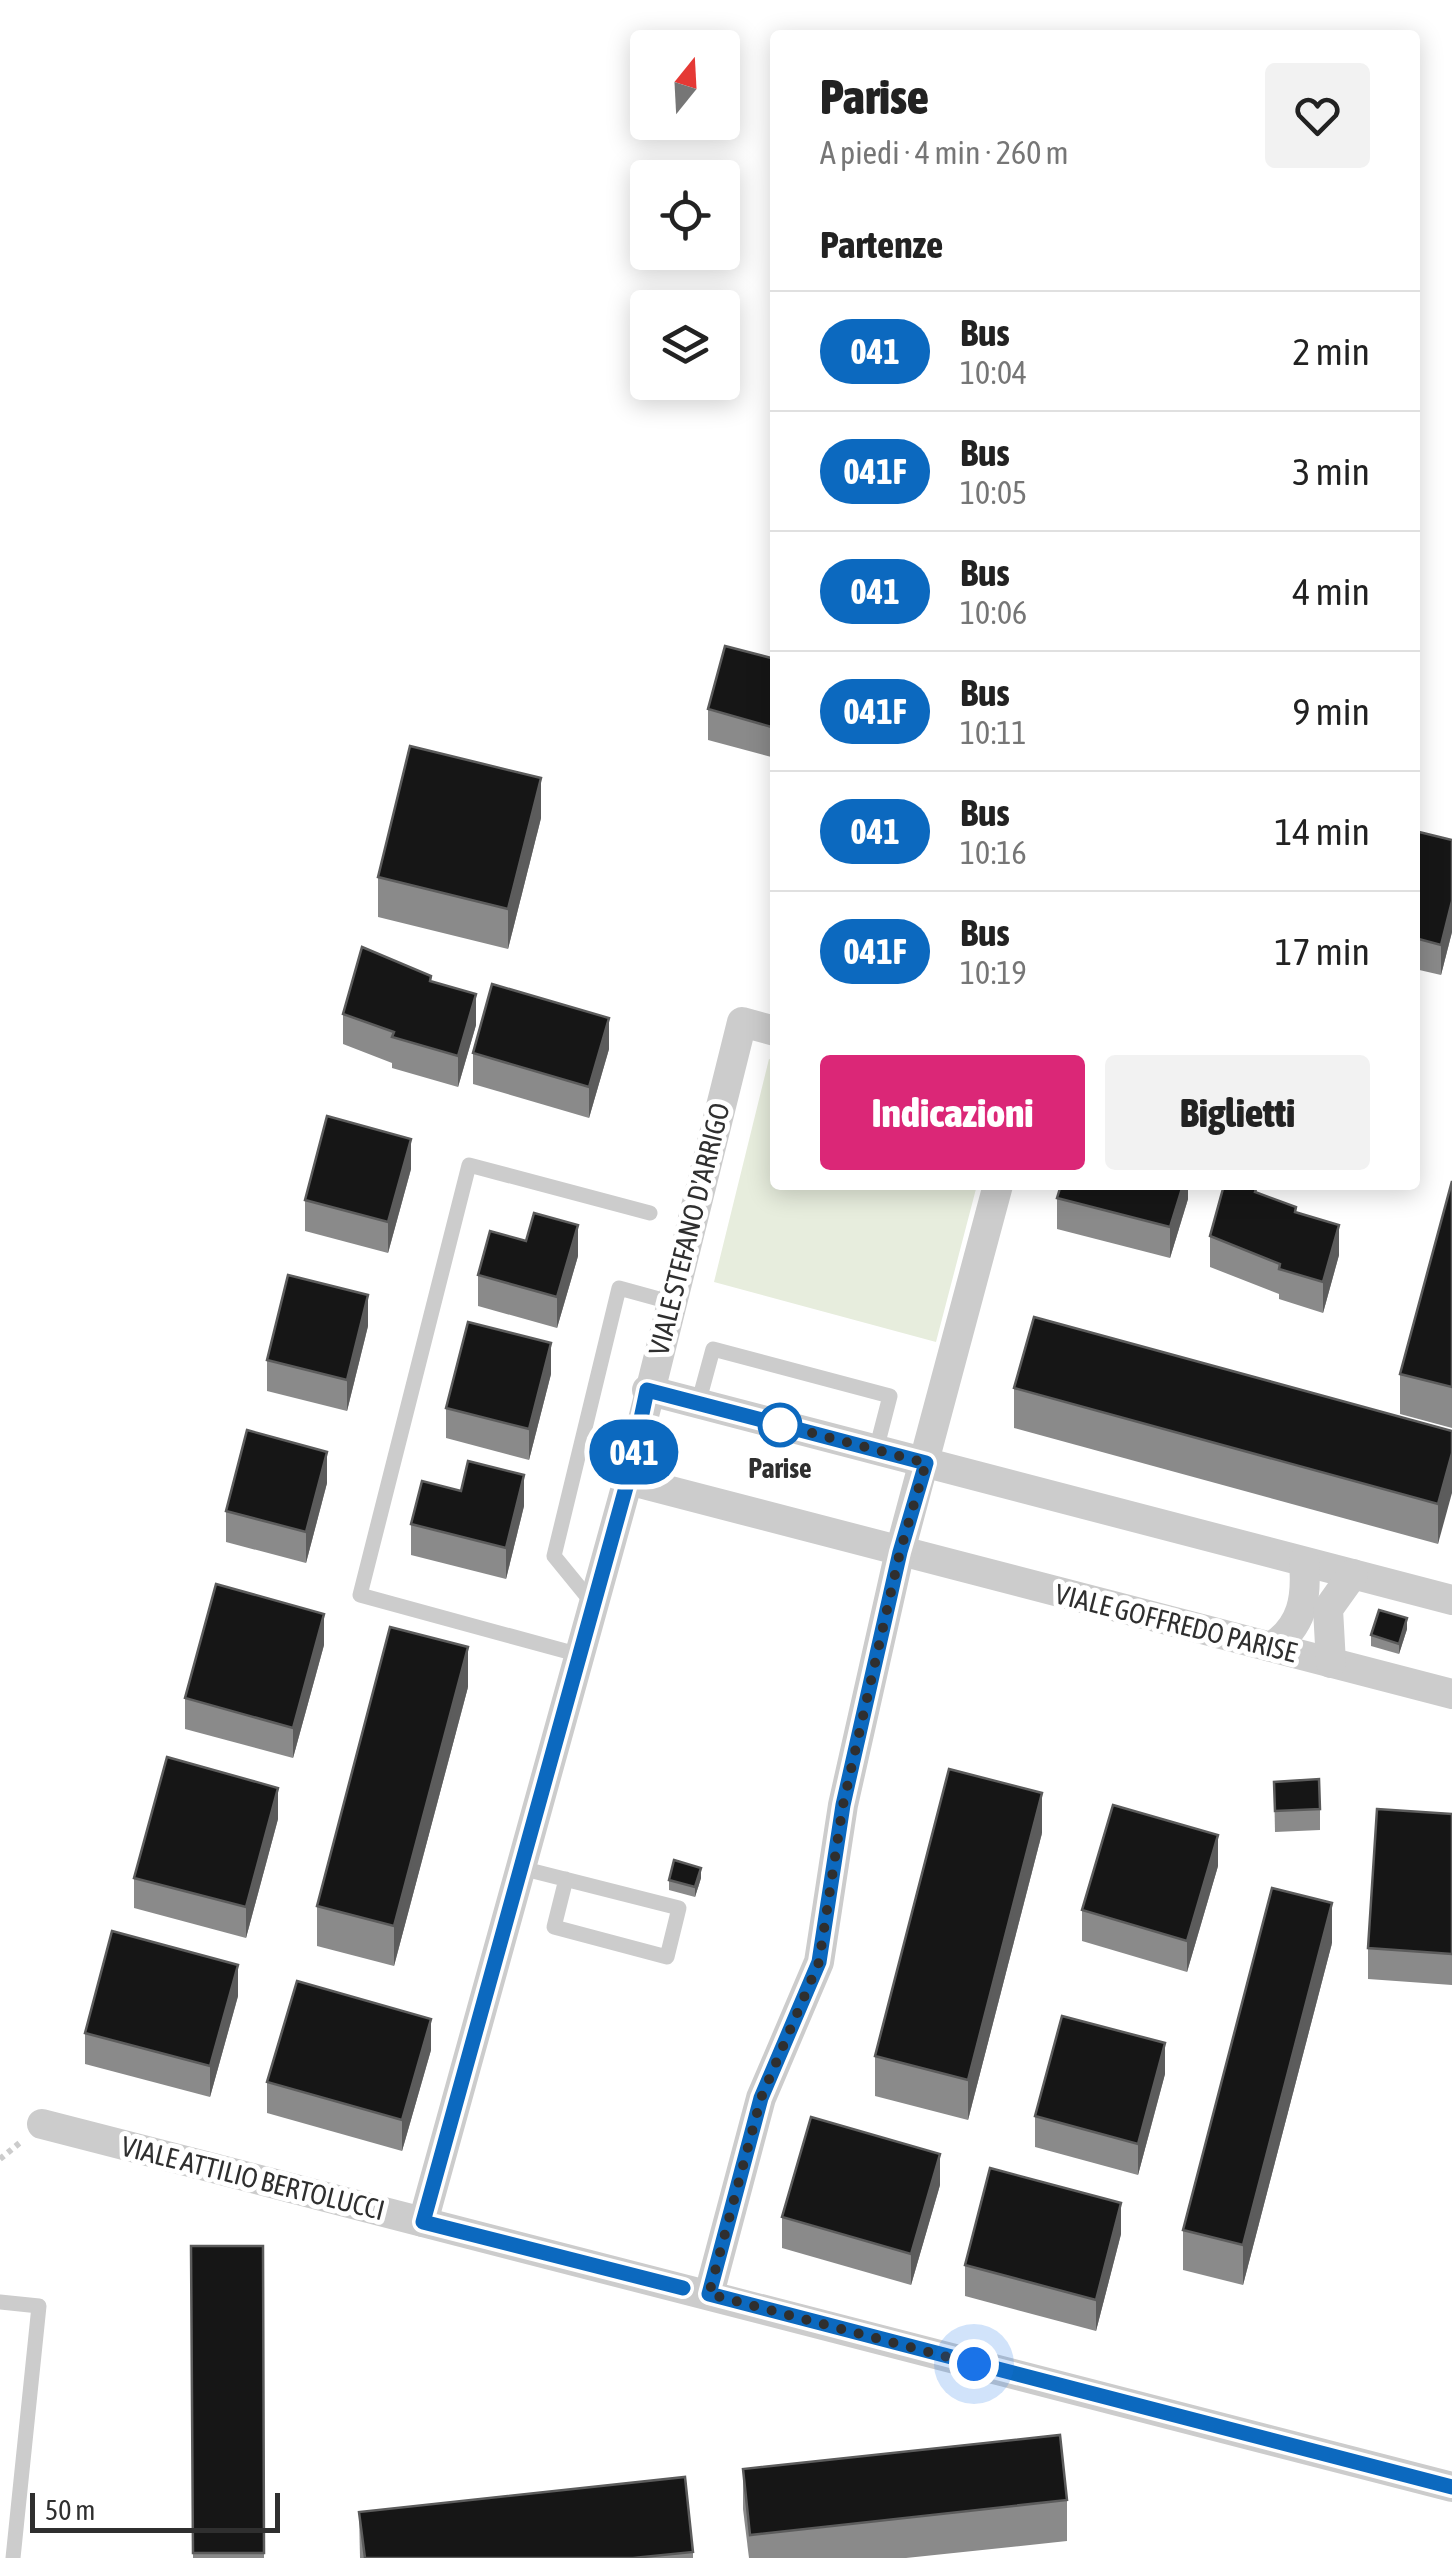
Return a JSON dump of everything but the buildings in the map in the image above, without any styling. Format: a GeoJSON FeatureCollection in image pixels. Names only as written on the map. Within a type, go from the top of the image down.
{"type":"FeatureCollection","features":[{"type":"Feature","properties":{"kind":"street","name":"VIALE STEFANO D'ARRIGO"},"geometry":{"type":"LineString","coordinates":[[423,2222],[628,1480],[647,1390],[742,1022],[770,1030]]}},
{"type":"Feature","properties":{"kind":"street"},"geometry":{"type":"LineString","coordinates":[[709,2294],[761,2098],[819,1962],[843,1805],[900,1552],[997,1190]]}},
{"type":"Feature","properties":{"kind":"street"},"geometry":{"type":"LineString","coordinates":[[647,1390],[1452,1600]]}},
{"type":"Feature","properties":{"kind":"street","name":"VIALE GOFFREDO PARISE"},"geometry":{"type":"LineString","coordinates":[[628,1480],[1452,1694]]}},
{"type":"Feature","properties":{"kind":"street"},"geometry":{"type":"LineString","coordinates":[[1271,1647],[1293,1628],[1301,1612],[1304,1562]]}},
{"type":"Feature","properties":{"kind":"street"},"geometry":{"type":"LineString","coordinates":[[1331,1663],[1326,1643],[1328,1609],[1353,1574]]}},
{"type":"Feature","properties":{"kind":"street","name":"VIALE ATTILIO BERTOLUCCI"},"geometry":{"type":"LineString","coordinates":[[42,2124],[1452,2487]]}},
{"type":"Feature","properties":{"kind":"lane"},"geometry":{"type":"LineString","coordinates":[[580,1655],[360,1596],[469,1165],[650,1213]]}},
{"type":"Feature","properties":{"kind":"lane"},"geometry":{"type":"LineString","coordinates":[[594,1605],[554,1556],[619,1288],[670,1302]]}},
{"type":"Feature","properties":{"kind":"lane"},"geometry":{"type":"LineString","coordinates":[[698,1404],[712,1349],[890,1396],[876,1450]]}},
{"type":"Feature","properties":{"kind":"lane"},"geometry":{"type":"LineString","coordinates":[[521,1868],[566,1879],[679,1908],[667,1956],[554,1927],[566,1879]]}},
{"type":"Feature","properties":{"kind":"lane"},"geometry":{"type":"LineString","coordinates":[[0,2302],[39,2306],[13,2558]]}},
{"type":"Feature","properties":{"kind":"green space"},"geometry":{"type":"Polygon","coordinates":[[[769,1059],[770,1190],[976,1190],[936,1342],[714,1282],[769,1059]]]}},
{"type":"Feature","properties":{"kind":"bus line","name":"041"},"geometry":{"type":"LineString","coordinates":[[683,2288],[423,2222],[628,1480],[647,1390],[926,1463],[900,1552],[843,1805],[819,1962],[761,2098],[709,2294],[1452,2487]]}},
{"type":"Feature","properties":{"kind":"place","name":"Parise"},"geometry":{"type":"Point","coordinates":[780,1425]}},
{"type":"Feature","properties":{"kind":"route"},"geometry":{"type":"LineString","coordinates":[[780,1425],[770,1422],[926,1463],[900,1552],[843,1805],[819,1962],[761,2098],[709,2294],[974,2364]]}}]}
